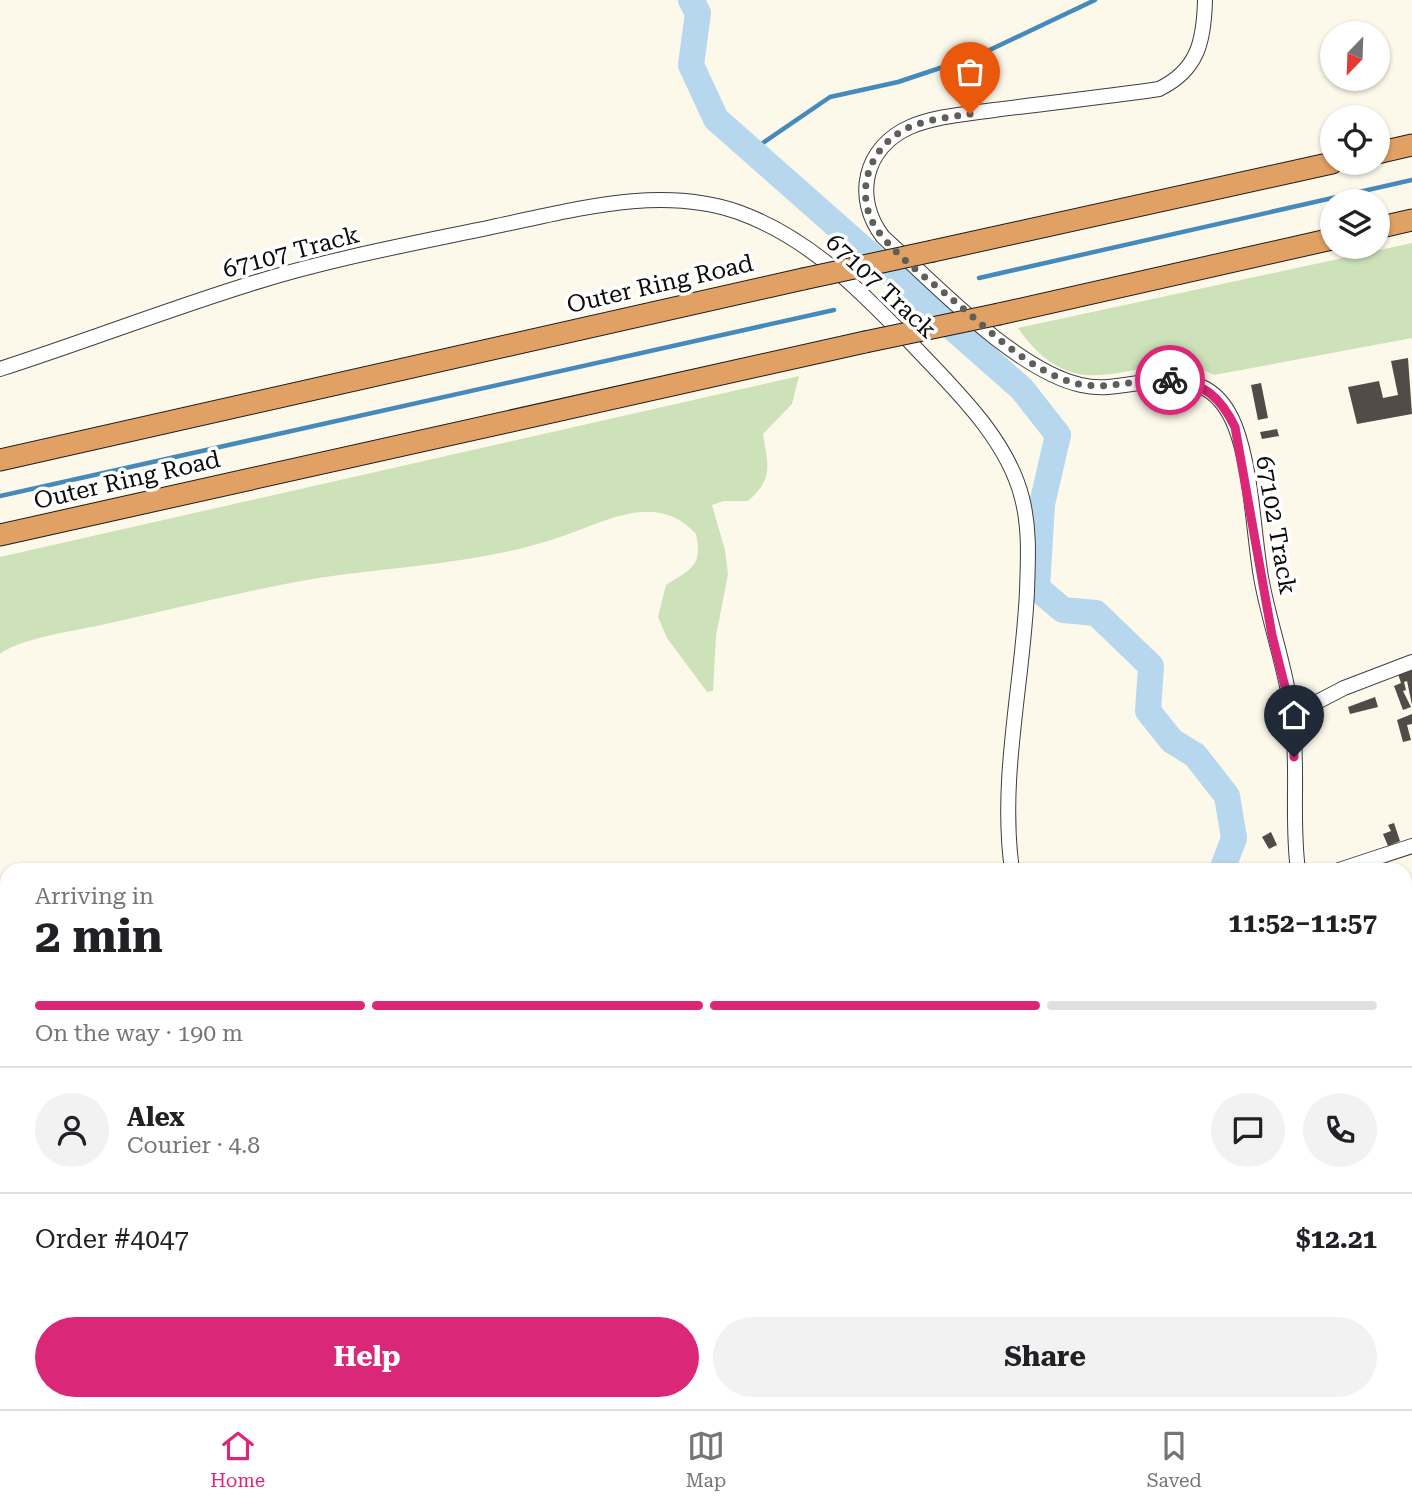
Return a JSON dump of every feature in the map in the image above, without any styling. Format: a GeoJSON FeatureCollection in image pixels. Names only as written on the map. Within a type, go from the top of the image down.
{"type":"FeatureCollection","features":[{"type":"Feature","properties":{"kind":"highway"},"geometry":{"type":"LineString","coordinates":[[1390,150],[1412,145]]}},
{"type":"Feature","properties":{"kind":"highway","name":"Outer Ring Road"},"geometry":{"type":"LineString","coordinates":[[0,460],[1320,166]]}},
{"type":"Feature","properties":{"kind":"highway"},"geometry":{"type":"LineString","coordinates":[[1390,225],[1412,220]]}},
{"type":"Feature","properties":{"kind":"highway","name":"Outer Ring Road"},"geometry":{"type":"LineString","coordinates":[[0,535],[865,342],[994,323],[1320,242]]}},
{"type":"Feature","properties":{"kind":"street","name":"67102 Track"},"geometry":{"type":"LineString","coordinates":[[1205,0],[1202,40],[1196,56],[1175,81],[1159,89],[929,122],[895,136],[875,156],[865,190],[867,208],[876,228],[933,283],[994,323],[1049,373],[1083,386],[1183,381],[1195,384],[1217,397],[1235,427],[1242,454],[1261,576],[1292,715],[1297,863]]}},
{"type":"Feature","properties":{"kind":"street","name":"67107 Track"},"geometry":{"type":"LineString","coordinates":[[0,369],[248,284],[310,267],[582,208],[649,200],[686,202],[736,211],[761,222],[812,250],[869,299],[990,434],[1010,465],[1022,495],[1028,526],[1028,562],[1024,641],[1009,783],[1012,863]]}},
{"type":"Feature","properties":{"kind":"street"},"geometry":{"type":"LineString","coordinates":[[1292,715],[1344,688],[1412,662]]}},
{"type":"Feature","properties":{"kind":"street"},"geometry":{"type":"LineString","coordinates":[[1360,863],[1412,846]]}},
{"type":"Feature","properties":{"kind":"green space"},"geometry":{"type":"Polygon","coordinates":[[[1412,243],[1412,338],[1214,375],[1188,366],[1163,366],[1091,375],[1067,371],[1043,356],[1018,328],[1338,259],[1390,259],[1390,248],[1412,243]]]}},
{"type":"Feature","properties":{"kind":"green space"},"geometry":{"type":"Polygon","coordinates":[[[799,376],[792,404],[763,434],[767,471],[762,485],[748,501],[724,501],[712,505],[725,550],[728,574],[716,636],[713,691],[707,692],[667,638],[658,617],[666,585],[693,566],[696,560],[696,534],[681,521],[665,514],[648,512],[630,513],[531,546],[501,553],[264,588],[48,636],[9,648],[0,654],[0,557],[799,376]]]}},
{"type":"Feature","properties":{"kind":"building"},"geometry":{"type":"Polygon","coordinates":[[[1408,358],[1412,414],[1357,424],[1348,387],[1379,381],[1383,398],[1398,395],[1391,361],[1408,358]]]}},
{"type":"Feature","properties":{"kind":"building"},"geometry":{"type":"Polygon","coordinates":[[[1261,383],[1268,418],[1258,420],[1251,385],[1261,383]]]}},
{"type":"Feature","properties":{"kind":"building"},"geometry":{"type":"Polygon","coordinates":[[[1277,429],[1279,436],[1262,439],[1260,432],[1277,429]]]}},
{"type":"Feature","properties":{"kind":"building"},"geometry":{"type":"Polygon","coordinates":[[[1412,670],[1412,705],[1407,681],[1404,682],[1406,690],[1403,691],[1411,707],[1403,710],[1394,686],[1401,683],[1398,674],[1412,670]]]}},
{"type":"Feature","properties":{"kind":"building"},"geometry":{"type":"Polygon","coordinates":[[[1375,697],[1378,707],[1350,714],[1348,707],[1375,697]]]}},
{"type":"Feature","properties":{"kind":"building"},"geometry":{"type":"Polygon","coordinates":[[[1412,714],[1412,724],[1407,725],[1411,740],[1403,742],[1397,720],[1412,714]]]}},
{"type":"Feature","properties":{"kind":"building"},"geometry":{"type":"Polygon","coordinates":[[[1394,823],[1400,841],[1388,846],[1383,834],[1391,831],[1388,825],[1394,823]]]}},
{"type":"Feature","properties":{"kind":"building"},"geometry":{"type":"Polygon","coordinates":[[[1271,832],[1277,845],[1269,849],[1262,837],[1271,832]]]}},
{"type":"Feature","properties":{"kind":"waterway"},"geometry":{"type":"LineString","coordinates":[[691,0],[698,13],[691,65],[716,119],[1022,389],[1058,435],[1042,504],[1037,588],[1063,610],[1096,613],[1151,666],[1148,711],[1172,741],[1195,755],[1227,796],[1234,838],[1225,863]]}},
{"type":"Feature","properties":{"kind":"waterway"},"geometry":{"type":"LineString","coordinates":[[751,151],[830,97],[898,82],[979,55],[1095,0]]}},
{"type":"Feature","properties":{"kind":"waterway"},"geometry":{"type":"LineString","coordinates":[[979,278],[1412,180]]}},
{"type":"Feature","properties":{"kind":"waterway"},"geometry":{"type":"LineString","coordinates":[[910,292],[929,289]]}},
{"type":"Feature","properties":{"kind":"waterway"},"geometry":{"type":"LineString","coordinates":[[0,496],[834,310]]}},
{"type":"Feature","properties":{"kind":"way so far"},"geometry":{"type":"LineString","coordinates":[[970,114],[911,127],[884,145],[870,167],[865,190],[867,208],[876,228],[971,315],[1007,345],[1049,373],[1083,386],[1123,386],[1170,380]]}},
{"type":"Feature","properties":{"kind":"route"},"geometry":{"type":"LineString","coordinates":[[1170,380],[1195,384],[1217,397],[1235,427],[1242,454],[1272,635],[1292,715],[1294,757]]}}]}
